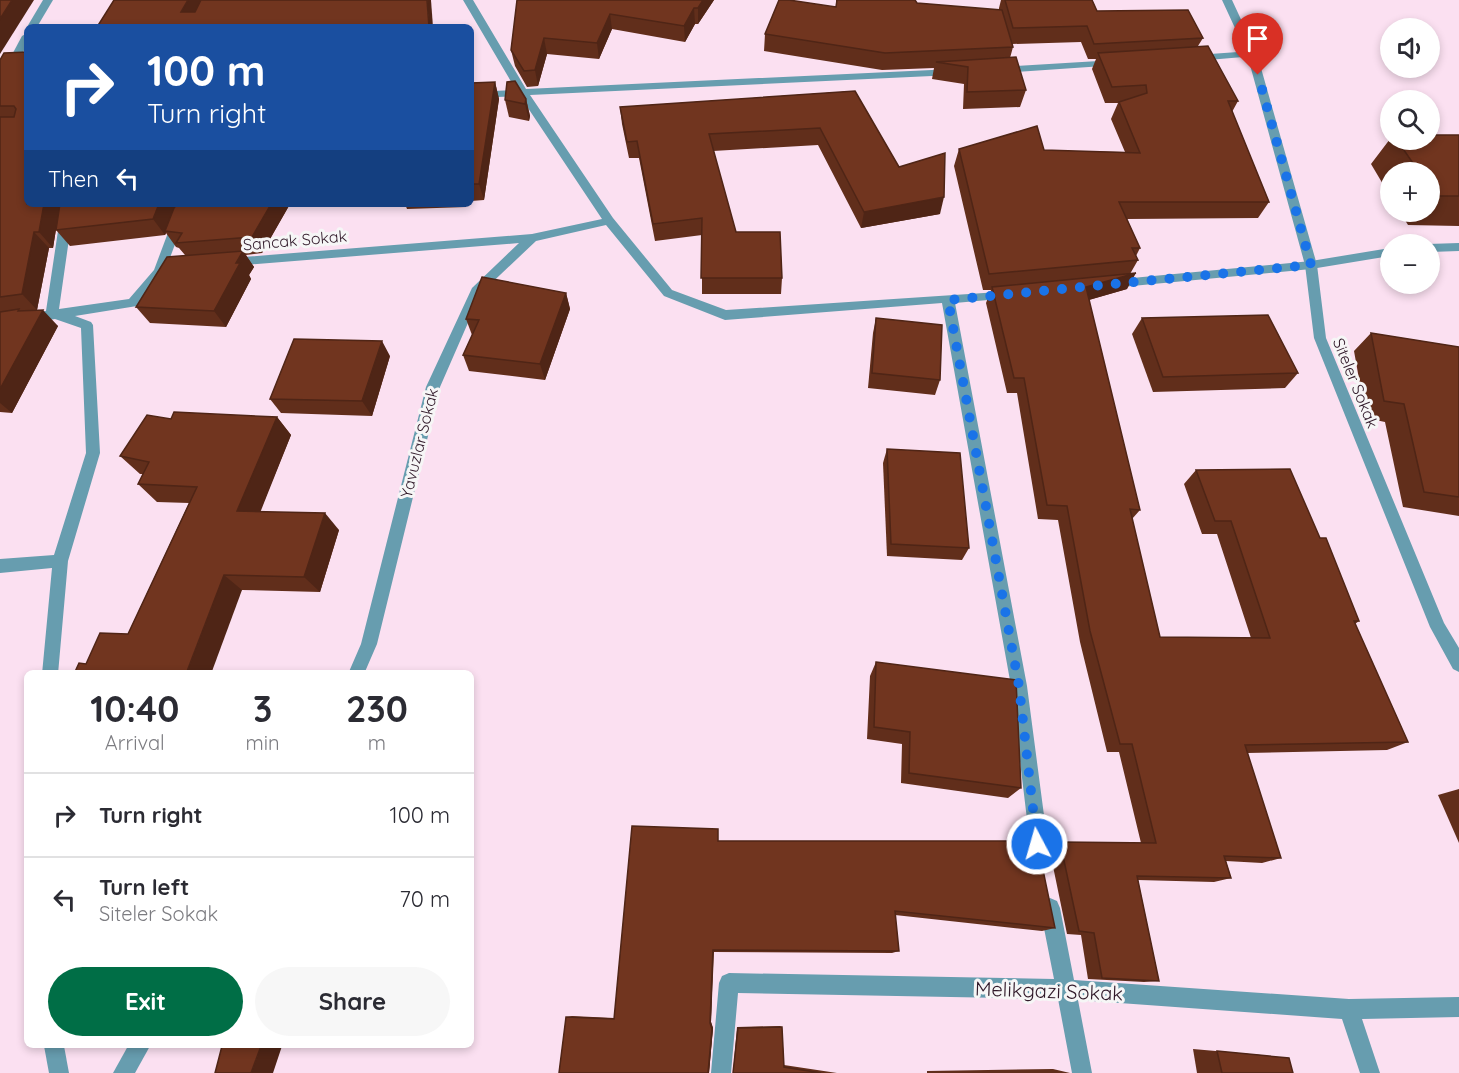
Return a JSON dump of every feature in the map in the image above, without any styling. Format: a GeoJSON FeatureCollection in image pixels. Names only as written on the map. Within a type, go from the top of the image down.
{"type":"FeatureCollection","features":[{"type":"Feature","properties":{"kind":"street"},"geometry":{"type":"LineString","coordinates":[[34,24],[48,0]]}},
{"type":"Feature","properties":{"kind":"street"},"geometry":{"type":"LineString","coordinates":[[468,0],[523,93],[609,221],[668,293],[725,315],[1018,293]]}},
{"type":"Feature","properties":{"kind":"street","name":"Siteler Sokak"},"geometry":{"type":"LineString","coordinates":[[1227,0],[1252,54],[1311,265],[1320,338],[1438,627],[1459,664]]}},
{"type":"Feature","properties":{"kind":"street"},"geometry":{"type":"LineString","coordinates":[[0,86],[24,42]]}},
{"type":"Feature","properties":{"kind":"street"},"geometry":{"type":"LineString","coordinates":[[1182,59],[1252,54]]}},
{"type":"Feature","properties":{"kind":"street"},"geometry":{"type":"LineString","coordinates":[[993,70],[1123,62]]}},
{"type":"Feature","properties":{"kind":"street"},"geometry":{"type":"LineString","coordinates":[[474,95],[969,72]]}},
{"type":"Feature","properties":{"kind":"street"},"geometry":{"type":"LineString","coordinates":[[52,313],[68,207]]}},
{"type":"Feature","properties":{"kind":"street"},"geometry":{"type":"LineString","coordinates":[[159,272],[178,222],[190,207]]}},
{"type":"Feature","properties":{"kind":"street","name":"Sancak Sokak"},"geometry":{"type":"LineString","coordinates":[[218,264],[532,238],[609,221]]}},
{"type":"Feature","properties":{"kind":"street","name":"Yavuzlar Sokak"},"geometry":{"type":"LineString","coordinates":[[358,670],[369,644],[433,387],[476,291],[532,238]]}},
{"type":"Feature","properties":{"kind":"street"},"geometry":{"type":"LineString","coordinates":[[1440,248],[1459,247]]}},
{"type":"Feature","properties":{"kind":"street"},"geometry":{"type":"LineString","coordinates":[[1100,285],[1311,265],[1380,254]]}},
{"type":"Feature","properties":{"kind":"street"},"geometry":{"type":"LineString","coordinates":[[0,322],[133,303],[162,268],[184,266]]}},
{"type":"Feature","properties":{"kind":"street"},"geometry":{"type":"LineString","coordinates":[[948,300],[1019,686],[1037,844],[1082,1073]]}},
{"type":"Feature","properties":{"kind":"street"},"geometry":{"type":"LineString","coordinates":[[50,670],[60,561],[93,453],[87,325],[52,313]]}},
{"type":"Feature","properties":{"kind":"street"},"geometry":{"type":"LineString","coordinates":[[0,566],[60,561]]}},
{"type":"Feature","properties":{"kind":"street","name":"Melikgazi Sokak"},"geometry":{"type":"LineString","coordinates":[[721,1073],[729,983],[1066,989],[1349,1009],[1459,1007]]}},
{"type":"Feature","properties":{"kind":"street"},"geometry":{"type":"LineString","coordinates":[[1349,1009],[1370,1073]]}},
{"type":"Feature","properties":{"kind":"street"},"geometry":{"type":"LineString","coordinates":[[54,1048],[59,1073]]}},
{"type":"Feature","properties":{"kind":"street"},"geometry":{"type":"LineString","coordinates":[[123,1073],[139,1048]]}},
{"type":"Feature","properties":{"kind":"building"},"geometry":{"type":"Polygon","coordinates":[[[0,0],[12,0],[0,19],[0,0]]]}},
{"type":"Feature","properties":{"kind":"building"},"geometry":{"type":"Polygon","coordinates":[[[114,0],[188,0],[181,12],[195,12],[201,0],[427,0],[429,24],[99,24],[114,0]]]}},
{"type":"Feature","properties":{"kind":"building"},"geometry":{"type":"Polygon","coordinates":[[[517,0],[703,0],[698,8],[694,8],[684,26],[610,14],[597,43],[544,38],[535,70],[524,71],[511,50],[517,0]]]}},
{"type":"Feature","properties":{"kind":"building"},"geometry":{"type":"Polygon","coordinates":[[[779,0],[836,7],[837,0],[915,0],[917,3],[1002,10],[1013,47],[885,53],[765,34],[779,0]]]}},
{"type":"Feature","properties":{"kind":"building"},"geometry":{"type":"Polygon","coordinates":[[[1005,0],[1092,0],[1097,11],[1188,10],[1203,38],[1094,44],[1087,26],[1013,28],[1005,0]]]}},
{"type":"Feature","properties":{"kind":"building"},"geometry":{"type":"Polygon","coordinates":[[[1208,46],[1238,101],[1228,101],[1269,202],[1119,202],[1140,248],[1132,248],[1138,260],[989,274],[959,149],[1037,126],[1044,150],[1140,153],[1119,102],[1147,93],[1146,85],[1112,87],[1098,53],[1208,46]]]}},
{"type":"Feature","properties":{"kind":"building"},"geometry":{"type":"Polygon","coordinates":[[[24,52],[24,207],[43,207],[39,232],[34,232],[22,294],[0,297],[0,117],[14,117],[16,109],[14,106],[0,106],[0,60],[4,53],[24,52]]]}},
{"type":"Feature","properties":{"kind":"building"},"geometry":{"type":"Polygon","coordinates":[[[1016,57],[1026,90],[967,92],[968,67],[936,62],[1016,57]]]}},
{"type":"Feature","properties":{"kind":"building"},"geometry":{"type":"Polygon","coordinates":[[[515,81],[526,99],[525,104],[505,100],[507,82],[515,81]]]}},
{"type":"Feature","properties":{"kind":"building"},"geometry":{"type":"Polygon","coordinates":[[[495,82],[479,184],[474,184],[474,83],[495,82]]]}},
{"type":"Feature","properties":{"kind":"building"},"geometry":{"type":"Polygon","coordinates":[[[855,91],[899,167],[945,153],[944,197],[864,212],[820,128],[709,134],[736,232],[780,232],[782,278],[701,278],[702,218],[653,224],[637,141],[627,142],[620,107],[855,91]]]}},
{"type":"Feature","properties":{"kind":"building"},"geometry":{"type":"Polygon","coordinates":[[[1440,135],[1459,135],[1459,196],[1440,196],[1440,162],[1412,162],[1404,150],[1440,150],[1440,135]]]}},
{"type":"Feature","properties":{"kind":"building"},"geometry":{"type":"Polygon","coordinates":[[[60,207],[158,207],[153,219],[56,230],[60,207]]]}},
{"type":"Feature","properties":{"kind":"building"},"geometry":{"type":"Polygon","coordinates":[[[269,207],[252,237],[176,243],[182,233],[165,231],[174,208],[269,207]]]}},
{"type":"Feature","properties":{"kind":"building"},"geometry":{"type":"Polygon","coordinates":[[[243,251],[236,263],[240,263],[214,311],[136,307],[167,257],[243,251]]]}},
{"type":"Feature","properties":{"kind":"building"},"geometry":{"type":"Polygon","coordinates":[[[1136,273],[1086,287],[1140,510],[1130,509],[1160,637],[1270,638],[1231,521],[1215,521],[1196,470],[1290,469],[1320,538],[1326,538],[1359,621],[1354,621],[1408,742],[1245,745],[1281,858],[1224,856],[1231,878],[1137,876],[1159,981],[1102,978],[1094,933],[1079,931],[1060,842],[1156,843],[1132,744],[1120,744],[1090,631],[1067,506],[1047,505],[1024,378],[1014,378],[992,287],[1136,273]]]}},
{"type":"Feature","properties":{"kind":"building"},"geometry":{"type":"Polygon","coordinates":[[[482,277],[566,293],[540,364],[463,355],[479,320],[466,319],[482,277]]]}},
{"type":"Feature","properties":{"kind":"building"},"geometry":{"type":"Polygon","coordinates":[[[19,309],[18,311],[43,310],[0,389],[0,312],[19,309]]]}},
{"type":"Feature","properties":{"kind":"building"},"geometry":{"type":"Polygon","coordinates":[[[1268,315],[1298,373],[1163,377],[1142,318],[1268,315]]]}},
{"type":"Feature","properties":{"kind":"building"},"geometry":{"type":"Polygon","coordinates":[[[876,318],[942,325],[940,380],[872,373],[876,318]]]}},
{"type":"Feature","properties":{"kind":"building"},"geometry":{"type":"Polygon","coordinates":[[[1371,333],[1459,347],[1459,497],[1424,492],[1404,404],[1384,401],[1371,333]]]}},
{"type":"Feature","properties":{"kind":"building"},"geometry":{"type":"Polygon","coordinates":[[[294,339],[382,341],[362,401],[270,399],[294,339]]]}},
{"type":"Feature","properties":{"kind":"building"},"geometry":{"type":"Polygon","coordinates":[[[174,412],[277,417],[237,511],[325,513],[304,577],[224,575],[188,670],[76,670],[79,663],[86,664],[100,633],[128,634],[197,487],[138,484],[149,462],[120,456],[147,415],[171,419],[174,412]]]}},
{"type":"Feature","properties":{"kind":"building"},"geometry":{"type":"Polygon","coordinates":[[[887,449],[960,453],[969,548],[891,544],[887,449]]]}},
{"type":"Feature","properties":{"kind":"building"},"geometry":{"type":"Polygon","coordinates":[[[876,662],[1016,680],[1021,788],[909,773],[910,732],[874,727],[876,662]]]}},
{"type":"Feature","properties":{"kind":"building"},"geometry":{"type":"Polygon","coordinates":[[[632,826],[718,829],[718,841],[1037,841],[1055,928],[895,911],[899,951],[713,950],[710,1023],[712,1029],[708,1073],[559,1073],[566,1017],[614,1019],[632,826]]]}},
{"type":"Feature","properties":{"kind":"building"},"geometry":{"type":"Polygon","coordinates":[[[782,1027],[784,1067],[821,1073],[733,1073],[738,1028],[782,1027]]]}},
{"type":"Feature","properties":{"kind":"building"},"geometry":{"type":"Polygon","coordinates":[[[221,1048],[260,1048],[251,1073],[215,1073],[221,1048]]]}},
{"type":"Feature","properties":{"kind":"building"},"geometry":{"type":"Polygon","coordinates":[[[1217,1051],[1289,1058],[1293,1073],[1222,1073],[1217,1051]]]}},
{"type":"Feature","properties":{"kind":"route"},"geometry":{"type":"LineString","coordinates":[[1037,844],[1019,686],[948,300],[1311,265],[1258,75]]}}]}
